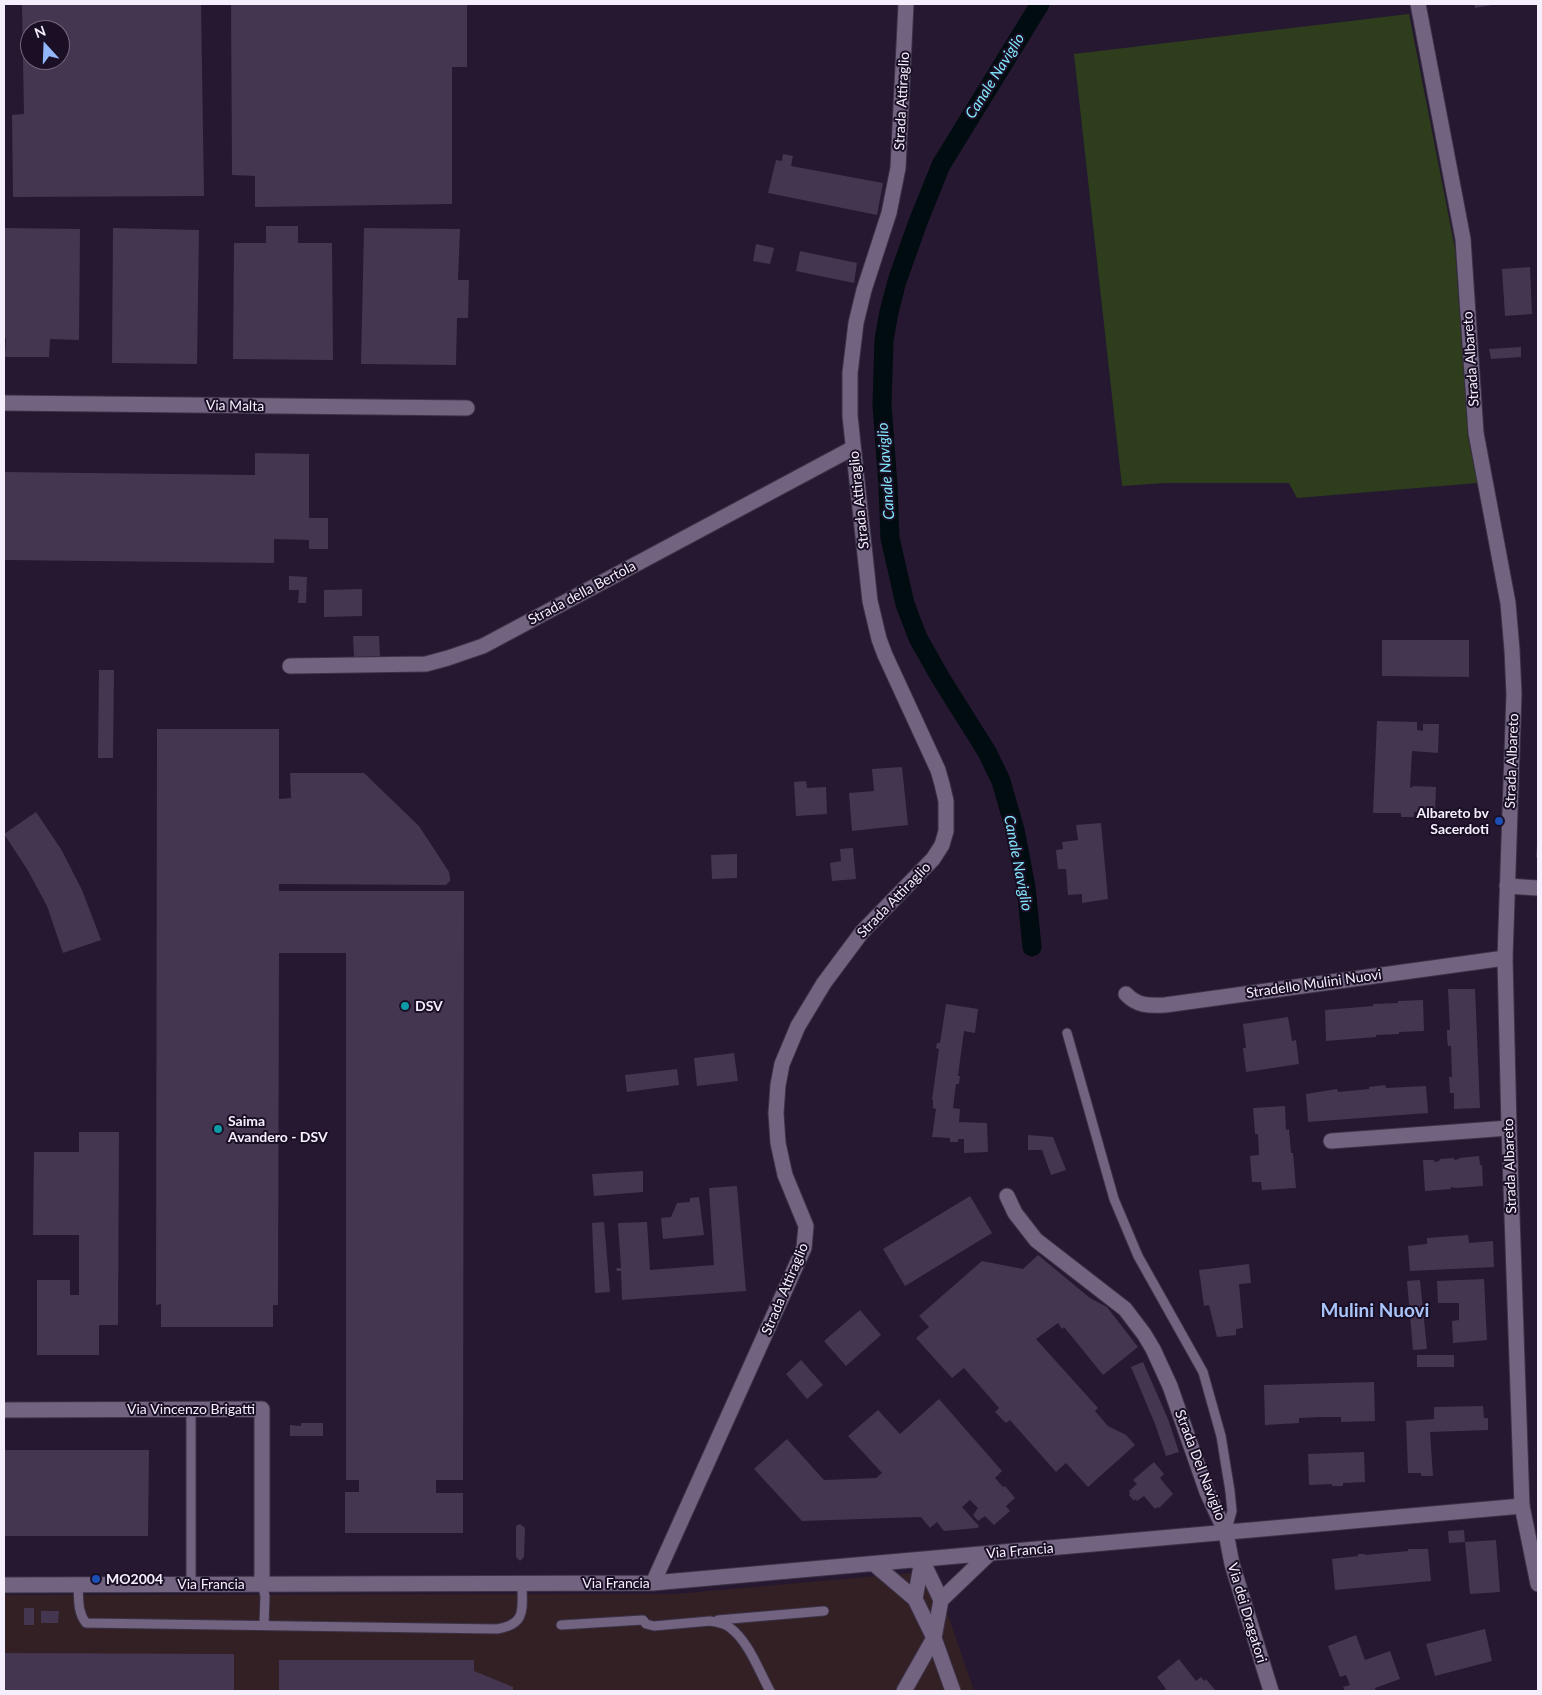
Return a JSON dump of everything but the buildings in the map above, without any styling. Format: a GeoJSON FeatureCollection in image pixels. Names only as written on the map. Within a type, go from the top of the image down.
{"type":"FeatureCollection","features":[{"type":"Feature","properties":{"kind":"street","name":"Strada Attiraglio"},"geometry":{"type":"LineString","coordinates":[[653,1583],[804,1248],[806,1226],[784,1175],[778,1143],[776,1113],[782,1064],[798,1026],[824,982],[862,932],[933,859],[942,845],[946,831],[946,801],[938,770],[885,654],[874,622],[853,448],[850,395],[850,372],[856,323],[864,290],[889,213],[898,168],[906,4]]}},
{"type":"Feature","properties":{"kind":"street","name":"Strada Albareto"},"geometry":{"type":"LineString","coordinates":[[1418,4],[1462,240],[1476,433],[1508,603],[1514,694],[1505,958],[1509,1128],[1522,1506],[1538,1584]]}},
{"type":"Feature","properties":{"kind":"street","name":"Via Malta"},"geometry":{"type":"LineString","coordinates":[[4,404],[467,408]]}},
{"type":"Feature","properties":{"kind":"street","name":"Strada della Bertola"},"geometry":{"type":"LineString","coordinates":[[290,666],[426,664],[483,646],[853,448]]}},
{"type":"Feature","properties":{"kind":"street"},"geometry":{"type":"LineString","coordinates":[[1507,886],[1538,888]]}},
{"type":"Feature","properties":{"kind":"street","name":"Stradello Mulini Nuovi"},"geometry":{"type":"LineString","coordinates":[[1126,994],[1136,1003],[1164,1005],[1505,958]]}},
{"type":"Feature","properties":{"kind":"street"},"geometry":{"type":"LineString","coordinates":[[1331,1141],[1509,1128]]}},
{"type":"Feature","properties":{"kind":"street","name":"Strada Del Naviglio"},"geometry":{"type":"LineString","coordinates":[[1007,1196],[1015,1213],[1036,1240],[1125,1309],[1144,1334],[1170,1386],[1195,1462],[1215,1512],[1226,1533],[1522,1506]]}},
{"type":"Feature","properties":{"kind":"street","name":"Via Vincenzo Brigatti"},"geometry":{"type":"LineString","coordinates":[[4,1410],[262,1409],[262,1584]]}},
{"type":"Feature","properties":{"kind":"street","name":"Via Francia"},"geometry":{"type":"LineString","coordinates":[[4,1585],[653,1583],[1226,1533]]}},
{"type":"Feature","properties":{"kind":"street","name":"Via dei Dragatori"},"geometry":{"type":"LineString","coordinates":[[1226,1533],[1232,1564],[1271,1691]]}},
{"type":"Feature","properties":{"kind":"street"},"geometry":{"type":"LineString","coordinates":[[904,1691],[934,1638],[941,1600],[989,1554]]}},
{"type":"Feature","properties":{"kind":"street"},"geometry":{"type":"LineString","coordinates":[[922,1560],[941,1600]]}},
{"type":"Feature","properties":{"kind":"street"},"geometry":{"type":"LineString","coordinates":[[915,1599],[922,1560]]}},
{"type":"Feature","properties":{"kind":"street"},"geometry":{"type":"LineString","coordinates":[[874,1564],[915,1599],[934,1638],[953,1691]]}},
{"type":"Feature","properties":{"kind":"lane"},"geometry":{"type":"LineString","coordinates":[[1067,1033],[1114,1199],[1138,1256],[1203,1372],[1209,1387],[1221,1436],[1230,1491],[1232,1510],[1226,1533]]}},
{"type":"Feature","properties":{"kind":"lane"},"geometry":{"type":"LineString","coordinates":[[190,1409],[191,1584]]}},
{"type":"Feature","properties":{"kind":"lane"},"geometry":{"type":"LineString","coordinates":[[262,1584],[265,1596],[264,1625]]}},
{"type":"Feature","properties":{"kind":"lane"},"geometry":{"type":"LineString","coordinates":[[78,1585],[79,1610],[81,1617],[86,1623],[497,1629],[507,1627],[519,1619],[522,1613],[522,1584]]}},
{"type":"Feature","properties":{"kind":"lane"},"geometry":{"type":"LineString","coordinates":[[561,1626],[643,1620],[646,1624],[663,1626],[824,1611]]}},
{"type":"Feature","properties":{"kind":"lane"},"geometry":{"type":"LineString","coordinates":[[710,1621],[728,1626],[738,1634],[770,1691]]}},
{"type":"Feature","properties":{"kind":"shaded area"},"geometry":{"type":"Polygon","coordinates":[[[933,1571],[974,1691],[4,1691],[4,1595],[675,1594],[933,1571]]]}},
{"type":"Feature","properties":{"kind":"green space"},"geometry":{"type":"Polygon","coordinates":[[[1409,14],[1455,249],[1468,438],[1477,483],[1297,498],[1289,483],[1165,483],[1122,486],[1074,54],[1409,14]]]}},
{"type":"Feature","properties":{"kind":"waterway","name":"Canale Naviglio"},"geometry":{"type":"LineString","coordinates":[[1032,947],[1026,887],[1015,830],[1001,781],[987,752],[918,638],[905,604],[890,538],[882,405],[884,340],[889,312],[897,281],[918,222],[941,165],[1040,4]]}},
{"type":"Feature","properties":{"kind":"place","name":"Albareto bv Sacerdoti"},"geometry":{"type":"Point","coordinates":[1499,821]}},
{"type":"Feature","properties":{"kind":"place","name":"DSV"},"geometry":{"type":"Point","coordinates":[405,1006]}},
{"type":"Feature","properties":{"kind":"place","name":"Saima Avandero - DSV"},"geometry":{"type":"Point","coordinates":[218,1129]}},
{"type":"Feature","properties":{"kind":"place","name":"MO2004"},"geometry":{"type":"Point","coordinates":[96,1579]}},
{"type":"Feature","properties":{"kind":"district","name":"Mulini Nuovi"},"geometry":{"type":"Point","coordinates":[1375,1311]}}]}
